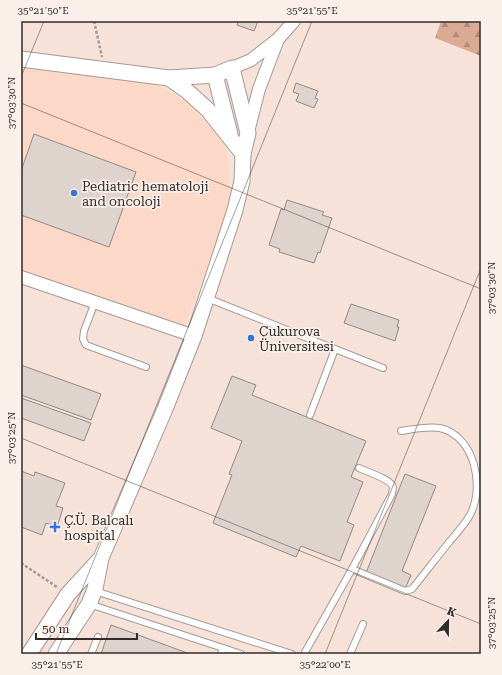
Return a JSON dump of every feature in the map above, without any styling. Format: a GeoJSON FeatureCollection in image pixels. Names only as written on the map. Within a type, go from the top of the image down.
{"type":"FeatureCollection","features":[{"type":"Feature","properties":{"kind":"street"},"geometry":{"type":"LineString","coordinates":[[21,59],[169,78],[215,75],[251,60],[278,39],[294,21]]}},
{"type":"Feature","properties":{"kind":"street"},"geometry":{"type":"LineString","coordinates":[[56,654],[92,597],[101,558],[165,409],[194,336],[235,210],[242,181],[243,154],[259,89],[278,39]]}},
{"type":"Feature","properties":{"kind":"street"},"geometry":{"type":"LineString","coordinates":[[232,68],[248,133]]}},
{"type":"Feature","properties":{"kind":"street"},"geometry":{"type":"LineString","coordinates":[[215,75],[232,140]]}},
{"type":"Feature","properties":{"kind":"street"},"geometry":{"type":"LineString","coordinates":[[169,78],[186,90],[208,110],[243,154]]}},
{"type":"Feature","properties":{"kind":"street"},"geometry":{"type":"LineString","coordinates":[[21,277],[194,336]]}},
{"type":"Feature","properties":{"kind":"street"},"geometry":{"type":"LineString","coordinates":[[29,654],[68,594],[101,558]]}},
{"type":"Feature","properties":{"kind":"lane"},"geometry":{"type":"LineString","coordinates":[[206,298],[383,368]]}},
{"type":"Feature","properties":{"kind":"lane"},"geometry":{"type":"LineString","coordinates":[[94,302],[84,331],[83,339],[86,345],[146,367]]}},
{"type":"Feature","properties":{"kind":"lane"},"geometry":{"type":"LineString","coordinates":[[310,415],[335,349]]}},
{"type":"Feature","properties":{"kind":"lane"},"geometry":{"type":"LineString","coordinates":[[352,569],[405,590],[412,589],[471,514],[478,492],[471,455],[461,441],[452,433],[441,428],[423,427],[401,431]]}},
{"type":"Feature","properties":{"kind":"lane"},"geometry":{"type":"LineString","coordinates":[[304,654],[392,494],[393,488],[391,484],[384,479],[359,468]]}},
{"type":"Feature","properties":{"kind":"lane"},"geometry":{"type":"LineString","coordinates":[[92,597],[222,651],[241,654]]}},
{"type":"Feature","properties":{"kind":"lane"},"geometry":{"type":"LineString","coordinates":[[92,597],[292,654]]}},
{"type":"Feature","properties":{"kind":"lane"},"geometry":{"type":"LineString","coordinates":[[350,654],[363,624]]}},
{"type":"Feature","properties":{"kind":"lane"},"geometry":{"type":"LineString","coordinates":[[91,654],[98,637]]}},
{"type":"Feature","properties":{"kind":"path"},"geometry":{"type":"LineString","coordinates":[[94,21],[104,69]]}},
{"type":"Feature","properties":{"kind":"path"},"geometry":{"type":"LineString","coordinates":[[21,563],[68,594]]}},
{"type":"Feature","properties":{"kind":"shaded area","name":"Çukurova Üniversitesi"},"geometry":{"type":"Polygon","coordinates":[[[21,21],[481,21],[481,654],[21,654],[21,21]]]}},
{"type":"Feature","properties":{"kind":"shaded area"},"geometry":{"type":"Polygon","coordinates":[[[21,61],[136,74],[185,100],[226,144],[232,203],[183,330],[21,275],[21,61]]]}},
{"type":"Feature","properties":{"kind":"green space"},"geometry":{"type":"Polygon","coordinates":[[[441,21],[481,21],[481,56],[435,38],[441,21]]]}},
{"type":"Feature","properties":{"kind":"building"},"geometry":{"type":"Polygon","coordinates":[[[238,21],[258,21],[254,31],[237,25],[238,21]]]}},
{"type":"Feature","properties":{"kind":"building"},"geometry":{"type":"Polygon","coordinates":[[[296,83],[318,91],[315,98],[318,99],[314,108],[296,101],[299,94],[293,92],[296,83]]]}},
{"type":"Feature","properties":{"kind":"building","name":"Pediatric hematoloji and oncoloji"},"geometry":{"type":"Polygon","coordinates":[[[34,134],[136,172],[109,247],[21,215],[21,171],[34,134]]]}},
{"type":"Feature","properties":{"kind":"building"},"geometry":{"type":"Polygon","coordinates":[[[287,200],[324,212],[322,215],[332,218],[320,253],[318,252],[314,263],[279,252],[280,249],[269,245],[281,209],[284,210],[287,200]]]}},
{"type":"Feature","properties":{"kind":"building"},"geometry":{"type":"Polygon","coordinates":[[[351,304],[399,320],[397,327],[399,327],[395,341],[344,323],[351,304]]]}},
{"type":"Feature","properties":{"kind":"building"},"geometry":{"type":"Polygon","coordinates":[[[21,365],[101,394],[91,420],[21,395],[21,365]]]}},
{"type":"Feature","properties":{"kind":"building"},"geometry":{"type":"Polygon","coordinates":[[[232,376],[256,385],[252,395],[366,441],[351,477],[363,482],[347,522],[354,525],[340,561],[301,546],[296,557],[213,523],[232,475],[229,474],[242,441],[211,428],[232,376]]]}},
{"type":"Feature","properties":{"kind":"building"},"geometry":{"type":"Polygon","coordinates":[[[21,398],[91,423],[84,441],[21,418],[21,398]]]}},
{"type":"Feature","properties":{"kind":"building"},"geometry":{"type":"Polygon","coordinates":[[[21,471],[34,476],[35,472],[65,483],[56,506],[63,508],[57,527],[46,523],[42,535],[21,527],[21,471]]]}},
{"type":"Feature","properties":{"kind":"building"},"geometry":{"type":"Polygon","coordinates":[[[405,474],[436,486],[402,571],[411,575],[405,589],[366,573],[405,474]]]}},
{"type":"Feature","properties":{"kind":"building"},"geometry":{"type":"Polygon","coordinates":[[[111,625],[190,654],[101,654],[111,625]]]}},
{"type":"Feature","properties":{"kind":"place","name":"Pediatric hematoloji and oncoloji"},"geometry":{"type":"Point","coordinates":[74,193]}},
{"type":"Feature","properties":{"kind":"place","name":"Çukurova Üniversitesi"},"geometry":{"type":"Point","coordinates":[251,338]}},
{"type":"Feature","properties":{"kind":"place","name":"Ç.Ü. Balcalı hospital"},"geometry":{"type":"Point","coordinates":[55,527]}}]}
